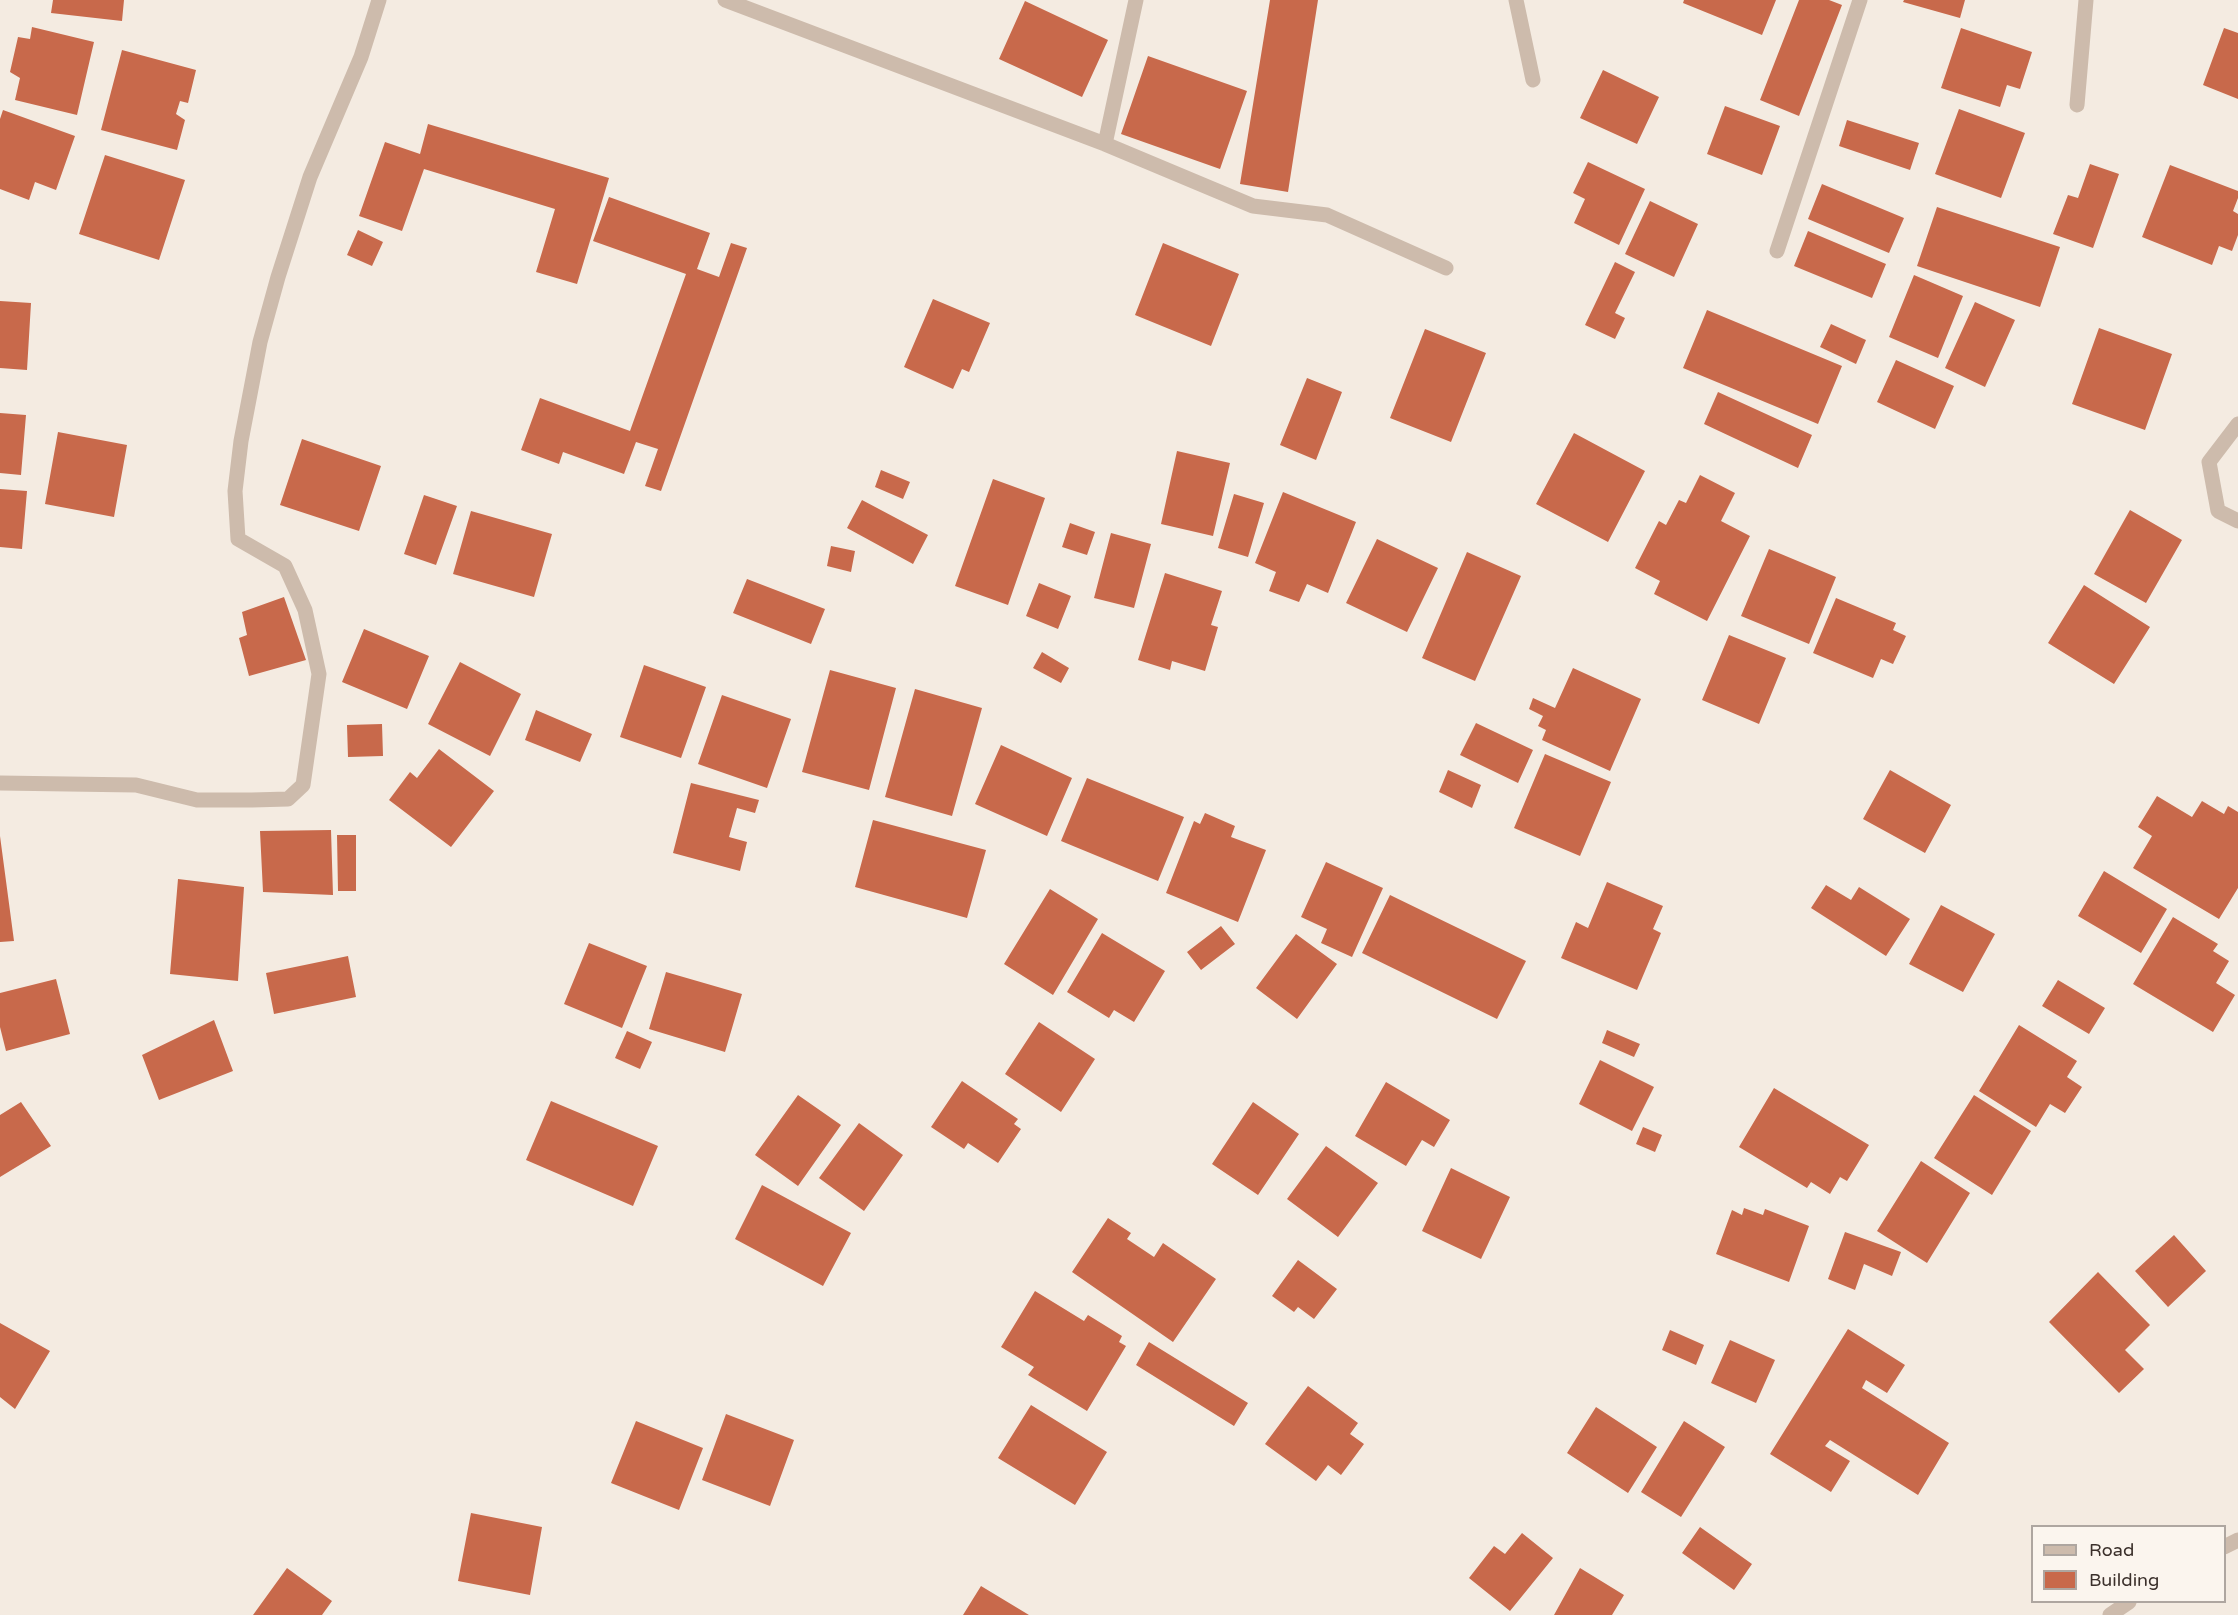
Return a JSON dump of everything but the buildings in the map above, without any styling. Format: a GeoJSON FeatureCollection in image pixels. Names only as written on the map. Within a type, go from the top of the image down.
{"type":"FeatureCollection","features":[{"type":"Feature","properties":{"kind":"street"},"geometry":{"type":"LineString","coordinates":[[0,783],[136,785],[197,800],[252,801],[288,799],[303,785],[319,674],[305,610],[285,566],[238,539],[235,491],[260,342],[278,277],[310,177],[361,57],[379,0]]}},
{"type":"Feature","properties":{"kind":"street"},"geometry":{"type":"LineString","coordinates":[[725,0],[1105,144],[1253,206],[1328,215],[1446,268]]}},
{"type":"Feature","properties":{"kind":"street"},"geometry":{"type":"LineString","coordinates":[[1105,144],[1136,0]]}},
{"type":"Feature","properties":{"kind":"street"},"geometry":{"type":"LineString","coordinates":[[1516,0],[1533,80]]}},
{"type":"Feature","properties":{"kind":"street"},"geometry":{"type":"LineString","coordinates":[[1777,251],[1860,0]]}},
{"type":"Feature","properties":{"kind":"street"},"geometry":{"type":"LineString","coordinates":[[2077,105],[2086,0]]}},
{"type":"Feature","properties":{"kind":"street"},"geometry":{"type":"LineString","coordinates":[[2238,424],[2209,462],[2218,511],[2238,521]]}},
{"type":"Feature","properties":{"kind":"street"},"geometry":{"type":"LineString","coordinates":[[2110,1615],[2128,1603]]}}]}
